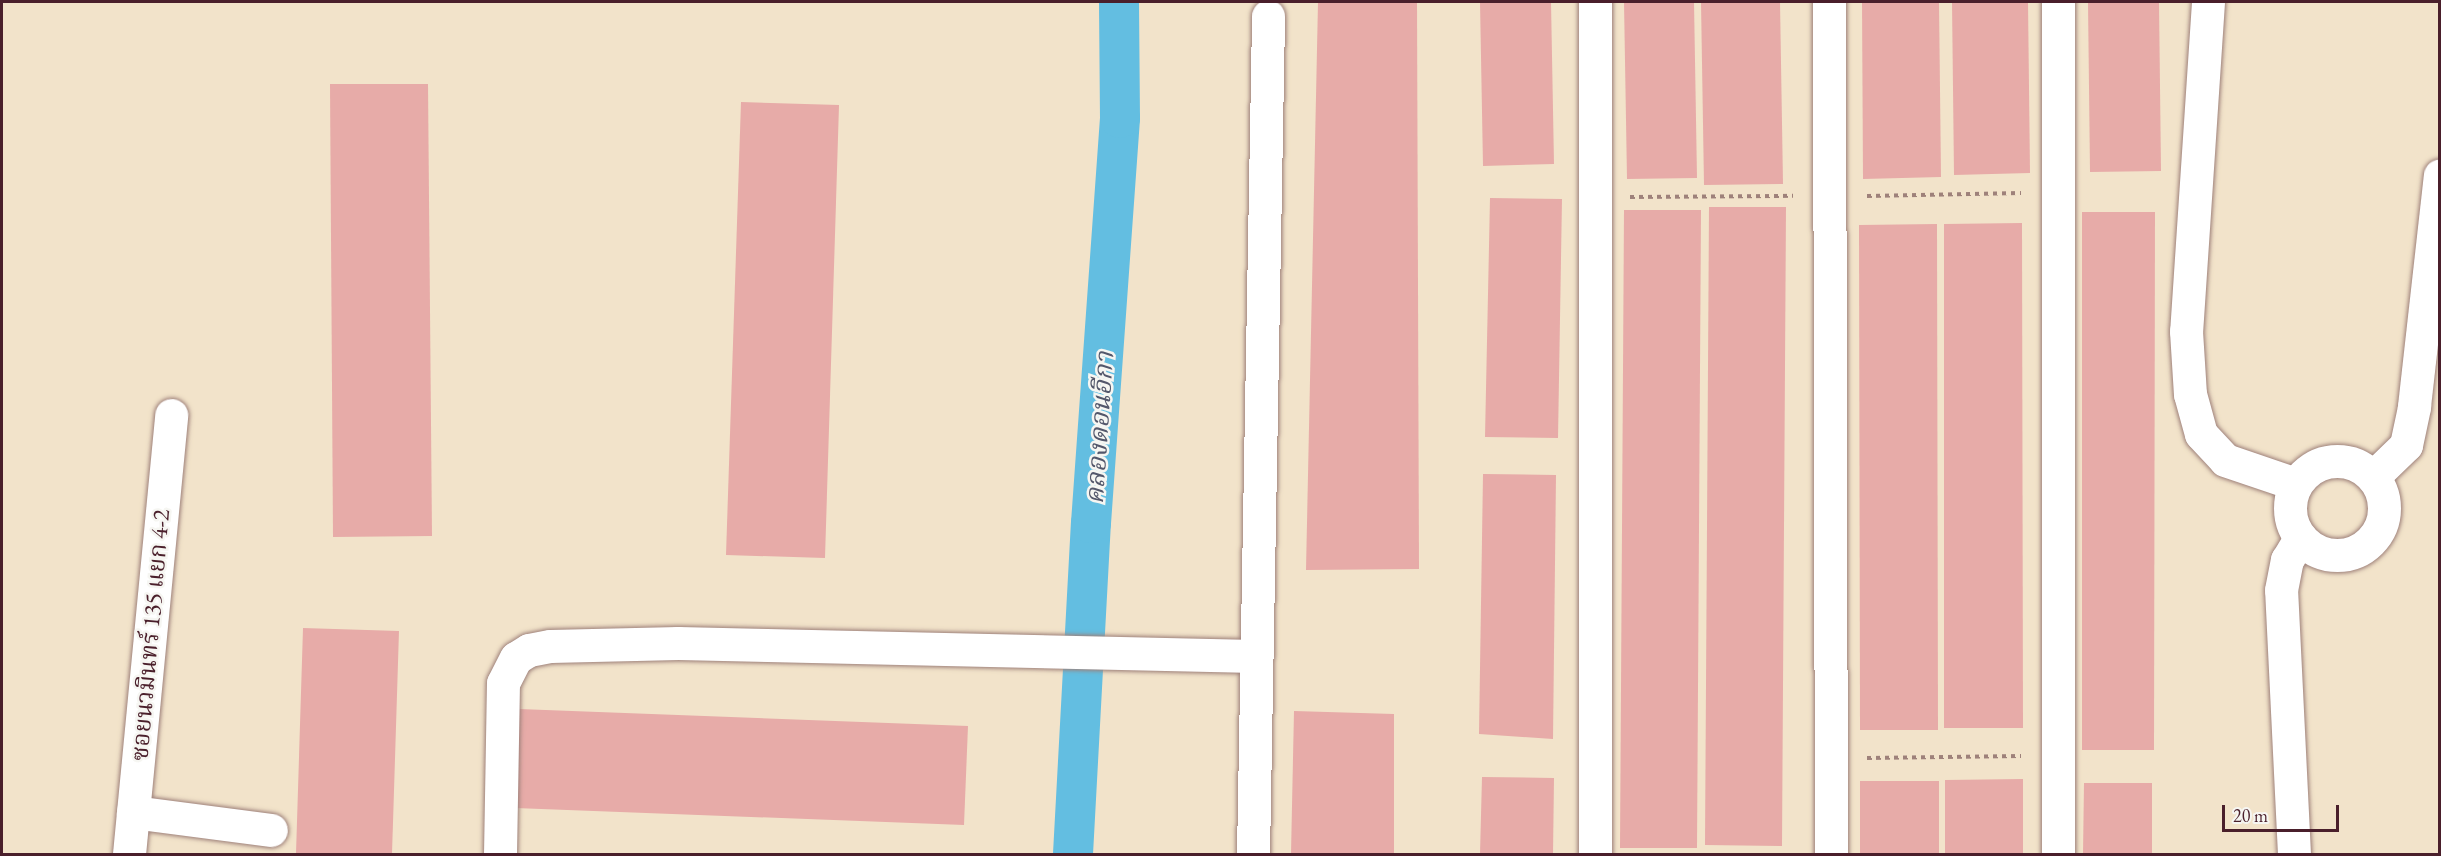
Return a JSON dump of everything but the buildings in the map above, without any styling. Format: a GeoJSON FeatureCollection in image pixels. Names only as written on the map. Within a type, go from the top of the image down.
{"type":"FeatureCollection","features":[{"type":"Feature","properties":{"kind":"street"},"geometry":{"type":"LineString","coordinates":[[1595,2],[1595,855]]}},
{"type":"Feature","properties":{"kind":"street"},"geometry":{"type":"LineString","coordinates":[[1829,2],[1831,855]]}},
{"type":"Feature","properties":{"kind":"street"},"geometry":{"type":"LineString","coordinates":[[2058,2],[2058,855]]}},
{"type":"Feature","properties":{"kind":"street"},"geometry":{"type":"LineString","coordinates":[[2208,2],[2186,331],[2190,394],[2201,434],[2225,460],[2296,484]]}},
{"type":"Feature","properties":{"kind":"street"},"geometry":{"type":"LineString","coordinates":[[1253,855],[1268,16]]}},
{"type":"Feature","properties":{"kind":"street"},"geometry":{"type":"LineString","coordinates":[[2373,477],[2406,445],[2414,406],[2439,175]]}},
{"type":"Feature","properties":{"kind":"street","name":"ซอยนวมินทร์ 135 แยก 4-2"},"geometry":{"type":"LineString","coordinates":[[129,855],[171,415]]}},
{"type":"Feature","properties":{"kind":"street"},"geometry":{"type":"LineString","coordinates":[[2342,460],[2359,466],[2373,477],[2383,496],[2383,518],[2374,537],[2358,550],[2337,555],[2317,551],[2300,538],[2292,521],[2290,502],[2296,484],[2308,470],[2324,462],[2342,460]]}},
{"type":"Feature","properties":{"kind":"street"},"geometry":{"type":"LineString","coordinates":[[2294,855],[2281,590],[2287,560],[2300,538]]}},
{"type":"Feature","properties":{"kind":"street"},"geometry":{"type":"LineString","coordinates":[[500,855],[503,683],[516,658],[529,650],[550,646],[678,643],[1255,656]]}},
{"type":"Feature","properties":{"kind":"street"},"geometry":{"type":"LineString","coordinates":[[133,812],[271,830]]}},
{"type":"Feature","properties":{"kind":"path"},"geometry":{"type":"LineString","coordinates":[[1831,758],[2058,755]]}},
{"type":"Feature","properties":{"kind":"waterway","name":"คลองดอนอีกา"},"geometry":{"type":"LineString","coordinates":[[1073,854],[1091,523],[1120,118],[1119,2]]}}]}
